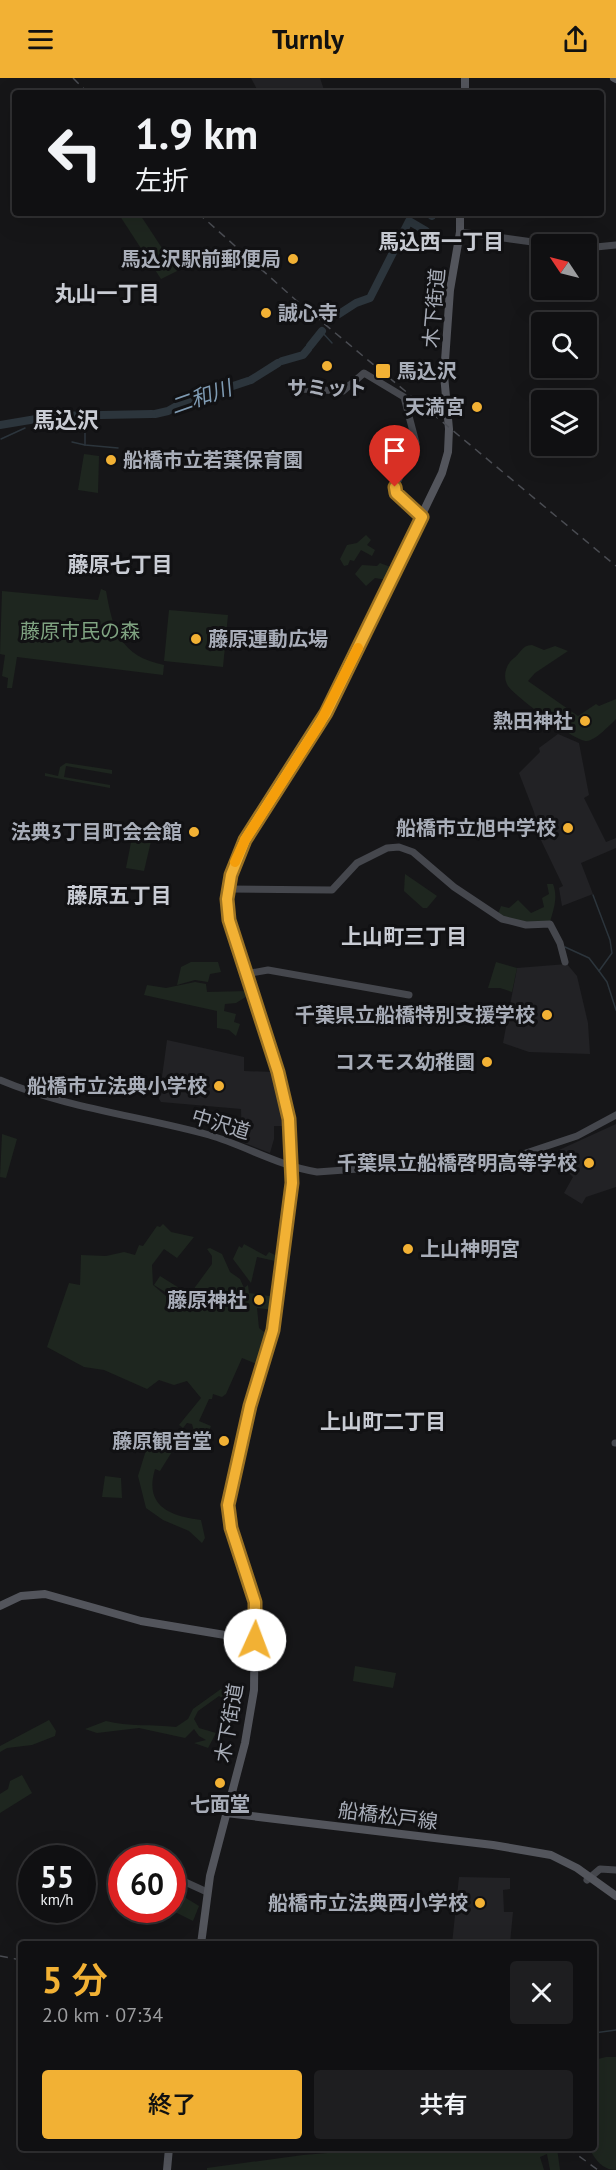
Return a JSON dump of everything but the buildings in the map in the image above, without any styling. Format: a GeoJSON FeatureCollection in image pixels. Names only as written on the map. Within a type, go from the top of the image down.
{"type":"FeatureCollection","features":[{"type":"Feature","properties":{"kind":"main road","name":"木下街道"},"geometry":{"type":"LineString","coordinates":[[201,1941],[207,1892],[252,1714],[255,1602],[231,1528],[228,1505],[246,1420],[276,1318],[291,1198],[292,1167],[289,1119],[278,1072],[231,931],[228,889],[235,862],[245,840],[326,713],[442,473],[448,447],[444,375],[451,284],[460,232],[460,216]]}},
{"type":"Feature","properties":{"kind":"main road"},"geometry":{"type":"LineString","coordinates":[[0,1606],[21,1596],[45,1594],[141,1621],[255,1640]]}},
{"type":"Feature","properties":{"kind":"main road","name":"船橋松戸線"},"geometry":{"type":"LineString","coordinates":[[226,1813],[544,1854],[616,1896]]}},
{"type":"Feature","properties":{"kind":"main road","name":"船橋松戸線"},"geometry":{"type":"LineString","coordinates":[[588,1878],[616,1902]]}},
{"type":"Feature","properties":{"kind":"main road"},"geometry":{"type":"LineString","coordinates":[[167,2170],[169,2151]]}},
{"type":"Feature","properties":{"kind":"street"},"geometry":{"type":"LineString","coordinates":[[460,232],[531,242]]}},
{"type":"Feature","properties":{"kind":"street"},"geometry":{"type":"LineString","coordinates":[[597,247],[616,245]]}},
{"type":"Feature","properties":{"kind":"street"},"geometry":{"type":"LineString","coordinates":[[299,389],[343,391],[363,373],[394,389],[404,397],[416,444],[394,489],[422,517]]}},
{"type":"Feature","properties":{"kind":"street"},"geometry":{"type":"LineString","coordinates":[[228,889],[332,890],[357,863],[366,857],[387,848],[404,848],[481,907],[502,919],[526,926],[550,924],[557,936],[565,962]]}},
{"type":"Feature","properties":{"kind":"street"},"geometry":{"type":"LineString","coordinates":[[246,974],[268,970],[409,995]]}},
{"type":"Feature","properties":{"kind":"street","name":"中沢道"},"geometry":{"type":"LineString","coordinates":[[0,1080],[44,1096],[217,1138],[292,1167],[326,1172],[512,1158],[578,1136],[616,1115]]}},
{"type":"Feature","properties":{"kind":"street"},"geometry":{"type":"LineString","coordinates":[[588,1878],[600,1869],[616,1870]]}},
{"type":"Feature","properties":{"kind":"street"},"geometry":{"type":"LineString","coordinates":[[186,1882],[207,1892]]}},
{"type":"Feature","properties":{"kind":"shaded area"},"geometry":{"type":"Polygon","coordinates":[[[251,78],[320,78],[324,90],[257,90],[251,78]]]}},
{"type":"Feature","properties":{"kind":"shaded area","name":"船橋市立旭中学校"},"geometry":{"type":"Polygon","coordinates":[[[558,734],[579,743],[589,795],[584,798],[606,842],[616,838],[616,848],[581,863],[593,894],[562,906],[559,888],[563,886],[540,838],[534,812],[519,773],[540,752],[539,748],[558,734]]]}},
{"type":"Feature","properties":{"kind":"shaded area","name":"千葉県立船橋特別支援学校"},"geometry":{"type":"Polygon","coordinates":[[[567,964],[577,976],[588,1023],[590,1054],[529,1052],[503,1043],[517,968],[567,964]]]}},
{"type":"Feature","properties":{"kind":"shaded area","name":"船橋市立法典小学校"},"geometry":{"type":"Polygon","coordinates":[[[167,1040],[244,1057],[244,1071],[274,1072],[285,1126],[274,1126],[274,1139],[270,1153],[242,1142],[241,1109],[161,1102],[159,1099],[167,1040]]]}},
{"type":"Feature","properties":{"kind":"shaded area","name":"千葉県立船橋啓明高等学校"},"geometry":{"type":"Polygon","coordinates":[[[616,1124],[616,1187],[586,1197],[582,1204],[564,1193],[573,1177],[564,1168],[563,1152],[559,1150],[616,1124]]]}},
{"type":"Feature","properties":{"kind":"shaded area","name":"船橋市立法典西小学校"},"geometry":{"type":"Polygon","coordinates":[[[459,1877],[510,1878],[510,1889],[503,1890],[504,1912],[513,1912],[510,1941],[452,1941],[459,1877]]]}},
{"type":"Feature","properties":{"kind":"green space"},"geometry":{"type":"Polygon","coordinates":[[[120,216],[141,216],[177,271],[161,279],[120,216]]]}},
{"type":"Feature","properties":{"kind":"green space"},"geometry":{"type":"Polygon","coordinates":[[[84,454],[99,456],[98,493],[78,490],[84,454]]]}},
{"type":"Feature","properties":{"kind":"green space"},"geometry":{"type":"Polygon","coordinates":[[[366,535],[371,540],[367,545],[375,550],[372,556],[361,550],[354,561],[350,560],[348,565],[344,566],[340,559],[347,545],[357,543],[366,535]]]}},
{"type":"Feature","properties":{"kind":"green space"},"geometry":{"type":"Polygon","coordinates":[[[380,563],[393,568],[387,580],[375,578],[366,586],[355,574],[362,565],[377,566],[380,563]]]}},
{"type":"Feature","properties":{"kind":"green space","name":"藤原市民の森"},"geometry":{"type":"Polygon","coordinates":[[[101,589],[106,591],[112,618],[121,639],[137,655],[164,665],[163,675],[17,657],[12,688],[7,688],[8,678],[2,676],[5,655],[0,654],[2,591],[98,600],[101,589]]]}},
{"type":"Feature","properties":{"kind":"green space","name":"藤原運動広場"},"geometry":{"type":"Polygon","coordinates":[[[169,610],[228,615],[223,667],[164,661],[169,610]]]}},
{"type":"Feature","properties":{"kind":"green space"},"geometry":{"type":"Polygon","coordinates":[[[532,645],[544,650],[555,646],[568,651],[535,673],[528,681],[578,716],[596,704],[599,706],[616,699],[616,719],[599,735],[587,741],[580,739],[533,708],[508,686],[505,674],[509,664],[524,648],[532,645]]]}},
{"type":"Feature","properties":{"kind":"green space"},"geometry":{"type":"Polygon","coordinates":[[[66,763],[112,770],[112,774],[66,766],[64,777],[110,785],[110,788],[45,776],[45,773],[58,776],[60,767],[66,763]]]}},
{"type":"Feature","properties":{"kind":"green space"},"geometry":{"type":"Polygon","coordinates":[[[133,832],[152,837],[144,871],[126,868],[133,832]]]}},
{"type":"Feature","properties":{"kind":"green space"},"geometry":{"type":"Polygon","coordinates":[[[405,874],[437,896],[427,908],[423,908],[404,891],[405,874]]]}},
{"type":"Feature","properties":{"kind":"green space"},"geometry":{"type":"Polygon","coordinates":[[[547,884],[553,884],[555,893],[550,922],[517,922],[498,914],[501,906],[509,908],[518,900],[531,913],[544,907],[542,898],[549,894],[547,884]]]}},
{"type":"Feature","properties":{"kind":"green space"},"geometry":{"type":"Polygon","coordinates":[[[191,962],[218,962],[221,972],[210,974],[208,982],[195,980],[177,985],[181,967],[191,962]]]}},
{"type":"Feature","properties":{"kind":"green space"},"geometry":{"type":"Polygon","coordinates":[[[496,962],[517,968],[512,992],[500,988],[488,988],[496,962]]]}},
{"type":"Feature","properties":{"kind":"green space"},"geometry":{"type":"Polygon","coordinates":[[[195,982],[206,984],[207,992],[248,991],[249,995],[236,1003],[225,1004],[224,1011],[236,1014],[234,1022],[240,1024],[236,1036],[229,1030],[217,1028],[217,1011],[144,995],[147,985],[166,988],[195,982]]]}},
{"type":"Feature","properties":{"kind":"green space"},"geometry":{"type":"Polygon","coordinates":[[[2,1134],[17,1139],[6,1178],[0,1177],[2,1134]]]}},
{"type":"Feature","properties":{"kind":"green space"},"geometry":{"type":"Polygon","coordinates":[[[163,1224],[171,1232],[194,1237],[177,1258],[164,1249],[152,1265],[153,1285],[173,1302],[177,1302],[182,1296],[178,1300],[154,1285],[160,1276],[184,1291],[193,1290],[212,1264],[212,1256],[207,1249],[210,1248],[222,1254],[230,1272],[240,1279],[244,1288],[248,1285],[249,1293],[276,1297],[274,1310],[257,1308],[259,1328],[264,1332],[270,1330],[259,1365],[242,1358],[226,1394],[222,1397],[213,1394],[212,1399],[209,1399],[199,1421],[211,1426],[205,1440],[195,1435],[192,1424],[187,1423],[183,1428],[179,1425],[201,1398],[187,1381],[174,1385],[159,1380],[147,1389],[104,1370],[84,1367],[47,1347],[69,1283],[80,1285],[81,1255],[106,1256],[124,1252],[135,1255],[139,1245],[143,1246],[157,1226],[160,1227],[163,1224]]]}},
{"type":"Feature","properties":{"kind":"green space"},"geometry":{"type":"Polygon","coordinates":[[[244,1244],[266,1256],[269,1252],[281,1258],[280,1262],[257,1257],[251,1283],[233,1259],[239,1246],[242,1248],[244,1244]]]}},
{"type":"Feature","properties":{"kind":"green space"},"geometry":{"type":"Polygon","coordinates":[[[167,1434],[178,1442],[160,1471],[155,1469],[153,1492],[156,1500],[169,1512],[201,1520],[205,1538],[202,1543],[189,1531],[163,1520],[146,1508],[138,1476],[147,1447],[167,1434]]]}},
{"type":"Feature","properties":{"kind":"green space"},"geometry":{"type":"Polygon","coordinates":[[[105,1476],[121,1478],[122,1498],[102,1497],[105,1476]]]}},
{"type":"Feature","properties":{"kind":"green space"},"geometry":{"type":"Polygon","coordinates":[[[355,1666],[396,1673],[393,1688],[353,1681],[355,1666]]]}},
{"type":"Feature","properties":{"kind":"green space"},"geometry":{"type":"Polygon","coordinates":[[[221,1689],[227,1697],[225,1699],[219,1696],[198,1711],[194,1719],[199,1728],[216,1733],[208,1748],[194,1743],[206,1740],[194,1729],[185,1738],[139,1728],[97,1733],[85,1729],[106,1721],[176,1727],[188,1719],[193,1709],[221,1689]]]}},
{"type":"Feature","properties":{"kind":"green space"},"geometry":{"type":"Polygon","coordinates":[[[49,1720],[56,1731],[55,1736],[32,1745],[7,1748],[0,1752],[0,1746],[49,1720]]]}},
{"type":"Feature","properties":{"kind":"green space"},"geometry":{"type":"Polygon","coordinates":[[[22,1775],[32,1793],[0,1813],[0,1794],[8,1789],[10,1781],[22,1775]]]}},
{"type":"Feature","properties":{"kind":"green space"},"geometry":{"type":"Polygon","coordinates":[[[186,1898],[199,1906],[193,1921],[186,1918],[186,1898]]]}},
{"type":"Feature","properties":{"kind":"green space"},"geometry":{"type":"Polygon","coordinates":[[[616,2057],[616,2170],[603,2166],[591,2151],[597,2151],[597,2059],[616,2057]]]}},
{"type":"Feature","properties":{"kind":"green space"},"geometry":{"type":"Polygon","coordinates":[[[352,2151],[557,2151],[560,2170],[550,2170],[547,2154],[540,2157],[544,2170],[207,2170],[207,2168],[352,2151]]]}},
{"type":"Feature","properties":{"kind":"waterway","name":"二和川"},"geometry":{"type":"LineString","coordinates":[[339,314],[356,303],[370,298],[409,221],[426,231]]}},
{"type":"Feature","properties":{"kind":"waterway","name":"二和川"},"geometry":{"type":"LineString","coordinates":[[310,346],[322,331]]}},
{"type":"Feature","properties":{"kind":"waterway"},"geometry":{"type":"LineString","coordinates":[[322,332],[332,343]]}},
{"type":"Feature","properties":{"kind":"waterway","name":"二和川"},"geometry":{"type":"LineString","coordinates":[[282,361],[303,355],[308,349]]}},
{"type":"Feature","properties":{"kind":"waterway","name":"二和川"},"geometry":{"type":"LineString","coordinates":[[251,380],[278,363]]}},
{"type":"Feature","properties":{"kind":"waterway","name":"二和川"},"geometry":{"type":"LineString","coordinates":[[155,414],[248,381]]}},
{"type":"Feature","properties":{"kind":"waterway","name":"二和川"},"geometry":{"type":"LineString","coordinates":[[52,416],[152,414]]}},
{"type":"Feature","properties":{"kind":"waterway"},"geometry":{"type":"LineString","coordinates":[[85,416],[85,424]]}},
{"type":"Feature","properties":{"kind":"waterway","name":"二和川"},"geometry":{"type":"LineString","coordinates":[[0,425],[48,417]]}},
{"type":"Feature","properties":{"kind":"waterway"},"geometry":{"type":"LineString","coordinates":[[85,427],[85,445],[118,448]]}},
{"type":"Feature","properties":{"kind":"waterway"},"geometry":{"type":"LineString","coordinates":[[1,439],[25,428]]}},
{"type":"Feature","properties":{"kind":"waterway"},"geometry":{"type":"LineString","coordinates":[[72,442],[85,445]]}},
{"type":"Feature","properties":{"kind":"waterway"},"geometry":{"type":"LineString","coordinates":[[593,895],[610,940],[612,953],[599,971],[607,982],[616,1010]]}},
{"type":"Feature","properties":{"kind":"waterway"},"geometry":{"type":"LineString","coordinates":[[565,947],[589,958],[599,971]]}},
{"type":"Feature","properties":{"kind":"waterway"},"geometry":{"type":"LineString","coordinates":[[597,2033],[616,2030]]}},
{"type":"Feature","properties":{"kind":"railway"},"geometry":{"type":"LineString","coordinates":[[73,78],[85,90]]}},
{"type":"Feature","properties":{"kind":"railway"},"geometry":{"type":"LineString","coordinates":[[201,216],[298,302],[616,566]]}},
{"type":"Feature","properties":{"kind":"railway"},"geometry":{"type":"LineString","coordinates":[[0,1956],[18,1959]]}},
{"type":"Feature","properties":{"kind":"railway"},"geometry":{"type":"LineString","coordinates":[[572,2151],[598,2170]]}},
{"type":"Feature","properties":{"kind":"slow traffic"},"geometry":{"type":"LineString","coordinates":[[235,862],[245,840],[326,713],[358,648]]}},
{"type":"Feature","properties":{"kind":"place","name":"馬込沢駅前郵便局"},"geometry":{"type":"Point","coordinates":[293,259]}},
{"type":"Feature","properties":{"kind":"place","name":"誠心寺"},"geometry":{"type":"Point","coordinates":[266,313]}},
{"type":"Feature","properties":{"kind":"place","name":"サミット"},"geometry":{"type":"Point","coordinates":[327,366]}},
{"type":"Feature","properties":{"kind":"place","name":"馬込沢"},"geometry":{"type":"Point","coordinates":[383,371]}},
{"type":"Feature","properties":{"kind":"place","name":"天満宮"},"geometry":{"type":"Point","coordinates":[477,407]}},
{"type":"Feature","properties":{"kind":"place","name":"船橋市立若葉保育園"},"geometry":{"type":"Point","coordinates":[111,460]}},
{"type":"Feature","properties":{"kind":"place","name":"藤原運動広場"},"geometry":{"type":"Point","coordinates":[196,639]}},
{"type":"Feature","properties":{"kind":"place","name":"熱田神社"},"geometry":{"type":"Point","coordinates":[585,721]}},
{"type":"Feature","properties":{"kind":"place","name":"船橋市立旭中学校"},"geometry":{"type":"Point","coordinates":[568,828]}},
{"type":"Feature","properties":{"kind":"place","name":"法典3丁目町会会館"},"geometry":{"type":"Point","coordinates":[194,832]}},
{"type":"Feature","properties":{"kind":"place","name":"千葉県立船橋特別支援学校"},"geometry":{"type":"Point","coordinates":[547,1015]}},
{"type":"Feature","properties":{"kind":"place","name":"コスモス幼稚園"},"geometry":{"type":"Point","coordinates":[487,1062]}},
{"type":"Feature","properties":{"kind":"place","name":"船橋市立法典小学校"},"geometry":{"type":"Point","coordinates":[219,1086]}},
{"type":"Feature","properties":{"kind":"place","name":"千葉県立船橋啓明高等学校"},"geometry":{"type":"Point","coordinates":[589,1163]}},
{"type":"Feature","properties":{"kind":"place","name":"上山神明宮"},"geometry":{"type":"Point","coordinates":[408,1249]}},
{"type":"Feature","properties":{"kind":"place","name":"藤原神社"},"geometry":{"type":"Point","coordinates":[259,1300]}},
{"type":"Feature","properties":{"kind":"place","name":"藤原観音堂"},"geometry":{"type":"Point","coordinates":[224,1441]}},
{"type":"Feature","properties":{"kind":"place","name":"七面堂"},"geometry":{"type":"Point","coordinates":[220,1783]}},
{"type":"Feature","properties":{"kind":"place","name":"船橋市立法典西小学校"},"geometry":{"type":"Point","coordinates":[480,1903]}},
{"type":"Feature","properties":{"kind":"district","name":"馬込西一丁目"},"geometry":{"type":"Point","coordinates":[441,241]}},
{"type":"Feature","properties":{"kind":"district","name":"丸山一丁目"},"geometry":{"type":"Point","coordinates":[107,293]}},
{"type":"Feature","properties":{"kind":"district","name":"馬込沢"},"geometry":{"type":"Point","coordinates":[66,420]}},
{"type":"Feature","properties":{"kind":"district","name":"藤原七丁目"},"geometry":{"type":"Point","coordinates":[120,564]}},
{"type":"Feature","properties":{"kind":"district","name":"藤原五丁目"},"geometry":{"type":"Point","coordinates":[119,895]}},
{"type":"Feature","properties":{"kind":"district","name":"上山町三丁目"},"geometry":{"type":"Point","coordinates":[404,936]}},
{"type":"Feature","properties":{"kind":"district","name":"上山町二丁目"},"geometry":{"type":"Point","coordinates":[383,1421]}},
{"type":"Feature","properties":{"kind":"route"},"geometry":{"type":"LineString","coordinates":[[255,1640],[256,1613],[253,1591],[231,1528],[228,1505],[250,1406],[276,1318],[291,1198],[292,1167],[289,1119],[275,1061],[234,943],[229,920],[228,889],[235,862],[245,840],[326,713],[422,517],[396,493],[395,487]]}}]}
